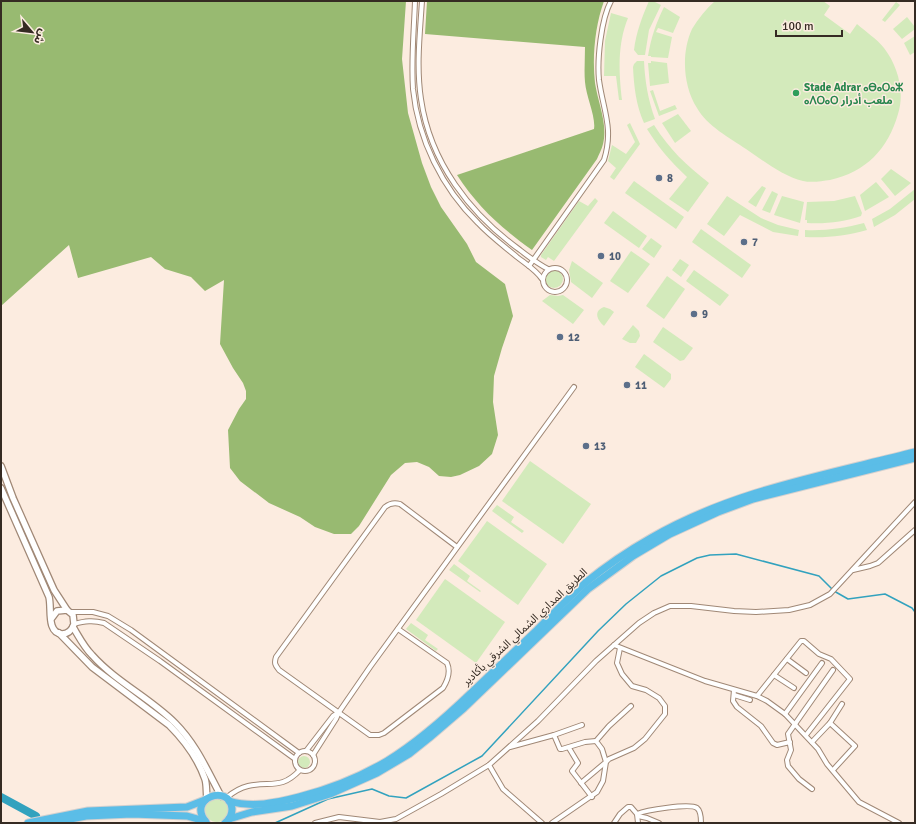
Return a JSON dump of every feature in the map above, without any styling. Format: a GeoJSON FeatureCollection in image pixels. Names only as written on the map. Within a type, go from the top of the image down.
{"type":"FeatureCollection","features":[{"type":"Feature","properties":{"kind":"highway"},"geometry":{"type":"LineString","coordinates":[[867,467],[915,452]]}},
{"type":"Feature","properties":{"kind":"highway"},"geometry":{"type":"LineString","coordinates":[[867,467],[915,458]]}},
{"type":"Feature","properties":{"kind":"highway","name":"الطريق المداري الشمالي الشرقي بأكادير"},"geometry":{"type":"LineString","coordinates":[[206,799],[216,795],[241,804],[265,804],[291,799],[328,788],[374,768],[431,730],[586,583],[633,549],[670,528],[719,505],[752,494],[867,467]]}},
{"type":"Feature","properties":{"kind":"highway","name":"الطريق المداري الشمالي الشرقي بأكادير"},"geometry":{"type":"LineString","coordinates":[[227,821],[252,812],[292,806],[330,794],[377,773],[409,754],[464,708],[588,589],[633,556],[670,534],[718,512],[754,499],[867,467]]}},
{"type":"Feature","properties":{"kind":"highway"},"geometry":{"type":"LineString","coordinates":[[225,798],[232,810],[227,821]]}},
{"type":"Feature","properties":{"kind":"highway"},"geometry":{"type":"LineString","coordinates":[[206,799],[202,805],[201,811],[206,822]]}},
{"type":"Feature","properties":{"kind":"highway"},"geometry":{"type":"LineString","coordinates":[[28,823],[88,810],[187,807],[206,799]]}},
{"type":"Feature","properties":{"kind":"highway"},"geometry":{"type":"LineString","coordinates":[[50,823],[86,816],[132,814],[187,816],[206,822]]}},
{"type":"Feature","properties":{"kind":"street"},"geometry":{"type":"LineString","coordinates":[[415,1],[413,90],[424,139],[437,169],[455,197],[474,219],[488,233],[538,272],[544,286],[549,291],[556,292],[565,287],[567,279],[564,271],[557,267],[548,269],[543,275],[542,279]]}},
{"type":"Feature","properties":{"kind":"street"},"geometry":{"type":"LineString","coordinates":[[422,1],[419,63],[421,99],[429,131],[440,159],[466,202],[485,222],[504,239],[548,269]]}},
{"type":"Feature","properties":{"kind":"street"},"geometry":{"type":"LineString","coordinates":[[529,266],[601,164],[607,150],[609,136],[599,80],[601,35],[611,1]]}},
{"type":"Feature","properties":{"kind":"street"},"geometry":{"type":"LineString","coordinates":[[313,754],[339,712],[398,629],[574,387]]}},
{"type":"Feature","properties":{"kind":"street"},"geometry":{"type":"LineString","coordinates":[[1,466],[54,590],[74,618],[74,626],[83,644],[91,655],[102,665],[181,729],[198,751],[225,798],[246,786],[287,781],[294,777],[300,770]]}},
{"type":"Feature","properties":{"kind":"street"},"geometry":{"type":"LineString","coordinates":[[1,488],[50,597],[53,629],[59,633],[92,667],[169,725],[180,737],[189,750],[205,780],[206,799]]}},
{"type":"Feature","properties":{"kind":"street"},"geometry":{"type":"LineString","coordinates":[[315,823],[339,817],[380,822],[396,819],[489,765],[538,721],[596,661],[639,623],[654,613],[670,606],[691,606],[756,612],[789,610],[810,605],[830,594],[915,502]]}},
{"type":"Feature","properties":{"kind":"street"},"geometry":{"type":"LineString","coordinates":[[398,629],[447,663],[449,668],[448,680],[442,688],[384,733],[374,736],[370,735],[279,670],[276,665],[276,657],[385,507],[389,504],[400,504],[457,547]]}},
{"type":"Feature","properties":{"kind":"street"},"geometry":{"type":"LineString","coordinates":[[851,571],[870,566],[878,562],[915,530]]}},
{"type":"Feature","properties":{"kind":"street"},"geometry":{"type":"LineString","coordinates":[[51,619],[57,611],[93,612],[108,616],[131,630],[299,753]]}},
{"type":"Feature","properties":{"kind":"street"},"geometry":{"type":"LineString","coordinates":[[59,633],[69,632],[74,626],[85,621],[94,620],[104,623],[160,661],[295,759]]}},
{"type":"Feature","properties":{"kind":"street"},"geometry":{"type":"LineString","coordinates":[[757,696],[801,642],[804,641],[819,654],[830,659],[850,678],[806,735]]}},
{"type":"Feature","properties":{"kind":"street"},"geometry":{"type":"LineString","coordinates":[[614,645],[705,681],[757,696],[767,701],[785,714],[806,735],[859,802],[899,823]]}},
{"type":"Feature","properties":{"kind":"street"},"geometry":{"type":"LineString","coordinates":[[581,783],[609,759],[634,748],[654,728],[666,712],[665,706],[659,698],[646,690],[632,686],[622,674],[617,663],[620,648]]}},
{"type":"Feature","properties":{"kind":"street"},"geometry":{"type":"LineString","coordinates":[[787,659],[806,673]]}},
{"type":"Feature","properties":{"kind":"street"},"geometry":{"type":"LineString","coordinates":[[785,714],[822,663]]}},
{"type":"Feature","properties":{"kind":"street"},"geometry":{"type":"LineString","coordinates":[[812,789],[799,779],[788,766],[787,760],[791,750],[788,734],[833,670]]}},
{"type":"Feature","properties":{"kind":"street"},"geometry":{"type":"LineString","coordinates":[[774,675],[794,688]]}},
{"type":"Feature","properties":{"kind":"street"},"geometry":{"type":"LineString","coordinates":[[734,690],[733,701],[761,726],[774,743],[777,745],[790,742]]}},
{"type":"Feature","properties":{"kind":"street"},"geometry":{"type":"LineString","coordinates":[[734,696],[750,700]]}},
{"type":"Feature","properties":{"kind":"street"},"geometry":{"type":"LineString","coordinates":[[812,742],[830,723],[842,704]]}},
{"type":"Feature","properties":{"kind":"street"},"geometry":{"type":"LineString","coordinates":[[554,735],[560,749],[569,748],[585,742],[596,741],[609,726],[631,706]]}},
{"type":"Feature","properties":{"kind":"street"},"geometry":{"type":"LineString","coordinates":[[306,751],[313,754],[315,760],[313,767],[307,771],[300,770],[296,766],[295,759],[299,753],[306,751],[333,716],[339,712]]}},
{"type":"Feature","properties":{"kind":"street"},"geometry":{"type":"LineString","coordinates":[[830,723],[855,746],[833,770]]}},
{"type":"Feature","properties":{"kind":"street"},"geometry":{"type":"LineString","coordinates":[[509,747],[554,735],[582,725]]}},
{"type":"Feature","properties":{"kind":"street"},"geometry":{"type":"LineString","coordinates":[[552,823],[572,808],[592,797],[600,787],[606,762],[602,749],[596,741]]}},
{"type":"Feature","properties":{"kind":"street"},"geometry":{"type":"LineString","coordinates":[[569,748],[578,763],[572,771],[592,797]]}},
{"type":"Feature","properties":{"kind":"street"},"geometry":{"type":"LineString","coordinates":[[489,765],[503,789],[542,823]]}},
{"type":"Feature","properties":{"kind":"street"},"geometry":{"type":"LineString","coordinates":[[637,815],[652,809],[691,805],[698,808],[700,811],[702,823]]}},
{"type":"Feature","properties":{"kind":"street"},"geometry":{"type":"LineString","coordinates":[[614,823],[620,814],[628,807],[631,807],[637,815],[638,823]]}},
{"type":"Feature","properties":{"kind":"street"},"geometry":{"type":"LineString","coordinates":[[637,815],[659,823]]}},
{"type":"Feature","properties":{"kind":"green space"},"geometry":{"type":"Polygon","coordinates":[[[1,1],[406,1],[402,59],[408,113],[422,163],[431,187],[441,207],[467,244],[476,262],[505,284],[513,316],[494,376],[493,402],[498,435],[492,454],[479,466],[460,475],[451,477],[439,476],[429,467],[417,462],[405,463],[391,475],[359,526],[351,534],[334,534],[315,527],[300,517],[269,503],[240,481],[230,468],[228,430],[246,399],[246,391],[243,383],[220,344],[224,280],[205,291],[191,277],[165,269],[151,257],[78,278],[69,245],[1,306],[1,1]]]}},
{"type":"Feature","properties":{"kind":"green space"},"geometry":{"type":"Polygon","coordinates":[[[427,1],[604,1],[596,31],[594,63],[596,91],[604,129],[603,146],[597,159],[532,250],[510,234],[482,207],[457,175],[594,129],[594,119],[585,82],[585,47],[425,34],[427,1]]]}},
{"type":"Feature","properties":{"kind":"green space"},"geometry":{"type":"Polygon","coordinates":[[[649,1],[653,1],[661,5],[649,30],[645,55],[638,55],[634,50],[636,37],[649,1]]]}},
{"type":"Feature","properties":{"kind":"green space","name":"Stade Adrar ⴰⴱⴰⵔⴰⵣ ⴰⴷⵔⴰⵔ ملعب أدرار"},"geometry":{"type":"Polygon","coordinates":[[[715,1],[823,1],[830,6],[824,15],[850,34],[857,24],[878,42],[889,55],[893,63],[899,80],[901,97],[894,127],[882,148],[874,157],[865,165],[843,176],[830,180],[810,182],[803,181],[788,176],[773,168],[713,126],[701,114],[692,99],[686,80],[685,59],[688,38],[692,29],[702,14],[715,1]]]}},
{"type":"Feature","properties":{"kind":"green space"},"geometry":{"type":"Polygon","coordinates":[[[896,2],[900,5],[885,22],[882,20],[896,2]]]}},
{"type":"Feature","properties":{"kind":"green space"},"geometry":{"type":"Polygon","coordinates":[[[664,7],[680,17],[673,33],[658,28],[656,32],[672,37],[668,58],[651,57],[648,56],[651,43],[656,25],[664,7]]]}},
{"type":"Feature","properties":{"kind":"green space"},"geometry":{"type":"Polygon","coordinates":[[[611,13],[628,18],[624,28],[620,49],[620,80],[622,100],[619,100],[616,76],[604,76],[605,41],[611,13]]]}},
{"type":"Feature","properties":{"kind":"green space"},"geometry":{"type":"Polygon","coordinates":[[[907,17],[915,29],[902,39],[893,29],[907,17]]]}},
{"type":"Feature","properties":{"kind":"green space"},"geometry":{"type":"Polygon","coordinates":[[[915,36],[915,52],[910,55],[904,43],[915,36]]]}},
{"type":"Feature","properties":{"kind":"green space"},"geometry":{"type":"Polygon","coordinates":[[[637,61],[644,61],[647,90],[655,119],[644,123],[637,103],[635,89],[633,67],[637,61]]]}},
{"type":"Feature","properties":{"kind":"green space"},"geometry":{"type":"Polygon","coordinates":[[[651,61],[667,63],[669,83],[650,86],[648,63],[651,63],[651,61]]]}},
{"type":"Feature","properties":{"kind":"green space"},"geometry":{"type":"Polygon","coordinates":[[[653,90],[660,111],[675,105],[677,109],[659,116],[650,91],[653,90]]]}},
{"type":"Feature","properties":{"kind":"green space"},"geometry":{"type":"Polygon","coordinates":[[[678,114],[691,131],[675,143],[662,123],[678,114]]]}},
{"type":"Feature","properties":{"kind":"green space"},"geometry":{"type":"Polygon","coordinates":[[[630,123],[640,144],[614,180],[610,177],[616,168],[608,161],[612,145],[626,154],[635,142],[627,125],[630,123]]]}},
{"type":"Feature","properties":{"kind":"green space"},"geometry":{"type":"Polygon","coordinates":[[[654,125],[679,157],[709,183],[688,212],[669,199],[687,177],[665,154],[647,129],[654,125]]]}},
{"type":"Feature","properties":{"kind":"green space"},"geometry":{"type":"Polygon","coordinates":[[[891,169],[911,183],[895,196],[881,179],[891,169]]]}},
{"type":"Feature","properties":{"kind":"green space"},"geometry":{"type":"Polygon","coordinates":[[[634,181],[684,217],[676,229],[625,193],[634,181]]]}},
{"type":"Feature","properties":{"kind":"green space"},"geometry":{"type":"Polygon","coordinates":[[[876,182],[889,197],[865,211],[860,195],[876,182]]]}},
{"type":"Feature","properties":{"kind":"green space"},"geometry":{"type":"Polygon","coordinates":[[[762,186],[766,188],[756,207],[748,202],[762,186]]]}},
{"type":"Feature","properties":{"kind":"green space"},"geometry":{"type":"Polygon","coordinates":[[[915,189],[915,199],[895,215],[874,227],[872,219],[890,209],[915,189]]]}},
{"type":"Feature","properties":{"kind":"green space"},"geometry":{"type":"Polygon","coordinates":[[[772,191],[778,194],[770,213],[762,210],[772,191]]]}},
{"type":"Feature","properties":{"kind":"green space"},"geometry":{"type":"Polygon","coordinates":[[[727,196],[761,218],[778,225],[799,230],[798,236],[773,232],[740,215],[724,236],[707,224],[727,196]]]}},
{"type":"Feature","properties":{"kind":"green space"},"geometry":{"type":"Polygon","coordinates":[[[782,196],[804,202],[800,223],[774,215],[782,196]]]}},
{"type":"Feature","properties":{"kind":"green space"},"geometry":{"type":"Polygon","coordinates":[[[855,196],[862,213],[861,216],[848,220],[828,223],[807,223],[807,220],[805,220],[807,202],[834,201],[855,196]]]}},
{"type":"Feature","properties":{"kind":"green space"},"geometry":{"type":"Polygon","coordinates":[[[595,198],[598,201],[554,261],[548,257],[546,260],[541,257],[579,201],[588,206],[595,198]]]}},
{"type":"Feature","properties":{"kind":"green space"},"geometry":{"type":"Polygon","coordinates":[[[613,211],[647,236],[639,248],[604,223],[613,211]]]}},
{"type":"Feature","properties":{"kind":"green space"},"geometry":{"type":"Polygon","coordinates":[[[864,223],[867,230],[852,234],[805,237],[805,230],[835,229],[864,223]]]}},
{"type":"Feature","properties":{"kind":"green space"},"geometry":{"type":"Polygon","coordinates":[[[701,229],[751,265],[742,278],[692,242],[701,229]]]}},
{"type":"Feature","properties":{"kind":"green space"},"geometry":{"type":"Polygon","coordinates":[[[651,238],[662,246],[654,258],[642,249],[651,238]]]}},
{"type":"Feature","properties":{"kind":"green space"},"geometry":{"type":"Polygon","coordinates":[[[631,251],[650,264],[628,293],[610,281],[631,251]]]}},
{"type":"Feature","properties":{"kind":"green space"},"geometry":{"type":"Polygon","coordinates":[[[680,259],[689,265],[681,277],[672,270],[680,259]]]}},
{"type":"Feature","properties":{"kind":"green space"},"geometry":{"type":"Polygon","coordinates":[[[572,261],[603,283],[592,298],[571,282],[569,270],[572,261]]]}},
{"type":"Feature","properties":{"kind":"green space"},"geometry":{"type":"Polygon","coordinates":[[[554,270],[560,273],[563,279],[560,285],[554,288],[548,285],[545,279],[548,273],[554,270]]]}},
{"type":"Feature","properties":{"kind":"green space"},"geometry":{"type":"Polygon","coordinates":[[[694,270],[729,295],[720,306],[686,281],[694,270]]]}},
{"type":"Feature","properties":{"kind":"green space"},"geometry":{"type":"Polygon","coordinates":[[[667,276],[685,289],[664,319],[646,306],[667,276]]]}},
{"type":"Feature","properties":{"kind":"green space"},"geometry":{"type":"Polygon","coordinates":[[[550,295],[563,295],[584,310],[573,324],[542,301],[550,295]]]}},
{"type":"Feature","properties":{"kind":"green space"},"geometry":{"type":"Polygon","coordinates":[[[604,307],[614,312],[604,326],[598,318],[597,313],[604,307]]]}},
{"type":"Feature","properties":{"kind":"green space"},"geometry":{"type":"Polygon","coordinates":[[[633,325],[639,331],[640,336],[636,343],[630,343],[622,339],[633,325]]]}},
{"type":"Feature","properties":{"kind":"green space"},"geometry":{"type":"Polygon","coordinates":[[[663,327],[693,348],[684,360],[680,361],[653,342],[663,327]]]}},
{"type":"Feature","properties":{"kind":"green space"},"geometry":{"type":"Polygon","coordinates":[[[644,354],[671,374],[671,379],[664,388],[635,367],[644,354]]]}},
{"type":"Feature","properties":{"kind":"green space"},"geometry":{"type":"Polygon","coordinates":[[[530,461],[591,504],[563,544],[502,501],[530,461]]]}},
{"type":"Feature","properties":{"kind":"green space"},"geometry":{"type":"Polygon","coordinates":[[[497,505],[514,517],[511,522],[524,531],[522,533],[492,511],[497,505]]]}},
{"type":"Feature","properties":{"kind":"green space"},"geometry":{"type":"Polygon","coordinates":[[[487,521],[547,564],[518,605],[458,561],[487,521]]]}},
{"type":"Feature","properties":{"kind":"green space"},"geometry":{"type":"Polygon","coordinates":[[[454,564],[470,576],[467,581],[481,591],[480,592],[449,570],[454,564]]]}},
{"type":"Feature","properties":{"kind":"green space"},"geometry":{"type":"Polygon","coordinates":[[[445,579],[505,622],[476,663],[416,620],[445,579]]]}},
{"type":"Feature","properties":{"kind":"green space"},"geometry":{"type":"Polygon","coordinates":[[[411,623],[428,635],[425,640],[438,649],[436,651],[406,629],[411,623]]]}},
{"type":"Feature","properties":{"kind":"green space"},"geometry":{"type":"Polygon","coordinates":[[[306,756],[309,757],[309,767],[302,768],[299,767],[298,760],[299,757],[306,756]]]}},
{"type":"Feature","properties":{"kind":"green space"},"geometry":{"type":"Polygon","coordinates":[[[217,798],[222,799],[228,805],[228,815],[222,821],[217,822],[212,821],[206,815],[205,810],[206,805],[212,799],[217,798]]]}},
{"type":"Feature","properties":{"kind":"waterway"},"geometry":{"type":"LineString","coordinates":[[275,823],[328,799],[372,789],[389,796],[406,798],[482,756],[598,631],[626,604],[661,576],[697,558],[710,555],[736,554],[819,576],[834,591],[848,599],[885,594],[912,608],[915,612]]}},
{"type":"Feature","properties":{"kind":"waterway"},"geometry":{"type":"LineString","coordinates":[[1,797],[36,816]]}},
{"type":"Feature","properties":{"kind":"place","name":"Stade Adrar ⴰⴱⴰⵔⴰⵣ ⴰⴷⵔⴰⵔ ملعب أدرار"},"geometry":{"type":"Point","coordinates":[796,93]}},
{"type":"Feature","properties":{"kind":"place","name":"8"},"geometry":{"type":"Point","coordinates":[659,178]}},
{"type":"Feature","properties":{"kind":"place","name":"7"},"geometry":{"type":"Point","coordinates":[744,242]}},
{"type":"Feature","properties":{"kind":"place","name":"10"},"geometry":{"type":"Point","coordinates":[601,256]}},
{"type":"Feature","properties":{"kind":"place","name":"9"},"geometry":{"type":"Point","coordinates":[694,314]}},
{"type":"Feature","properties":{"kind":"place","name":"12"},"geometry":{"type":"Point","coordinates":[560,337]}},
{"type":"Feature","properties":{"kind":"place","name":"11"},"geometry":{"type":"Point","coordinates":[627,385]}},
{"type":"Feature","properties":{"kind":"place","name":"13"},"geometry":{"type":"Point","coordinates":[586,446]}}]}
